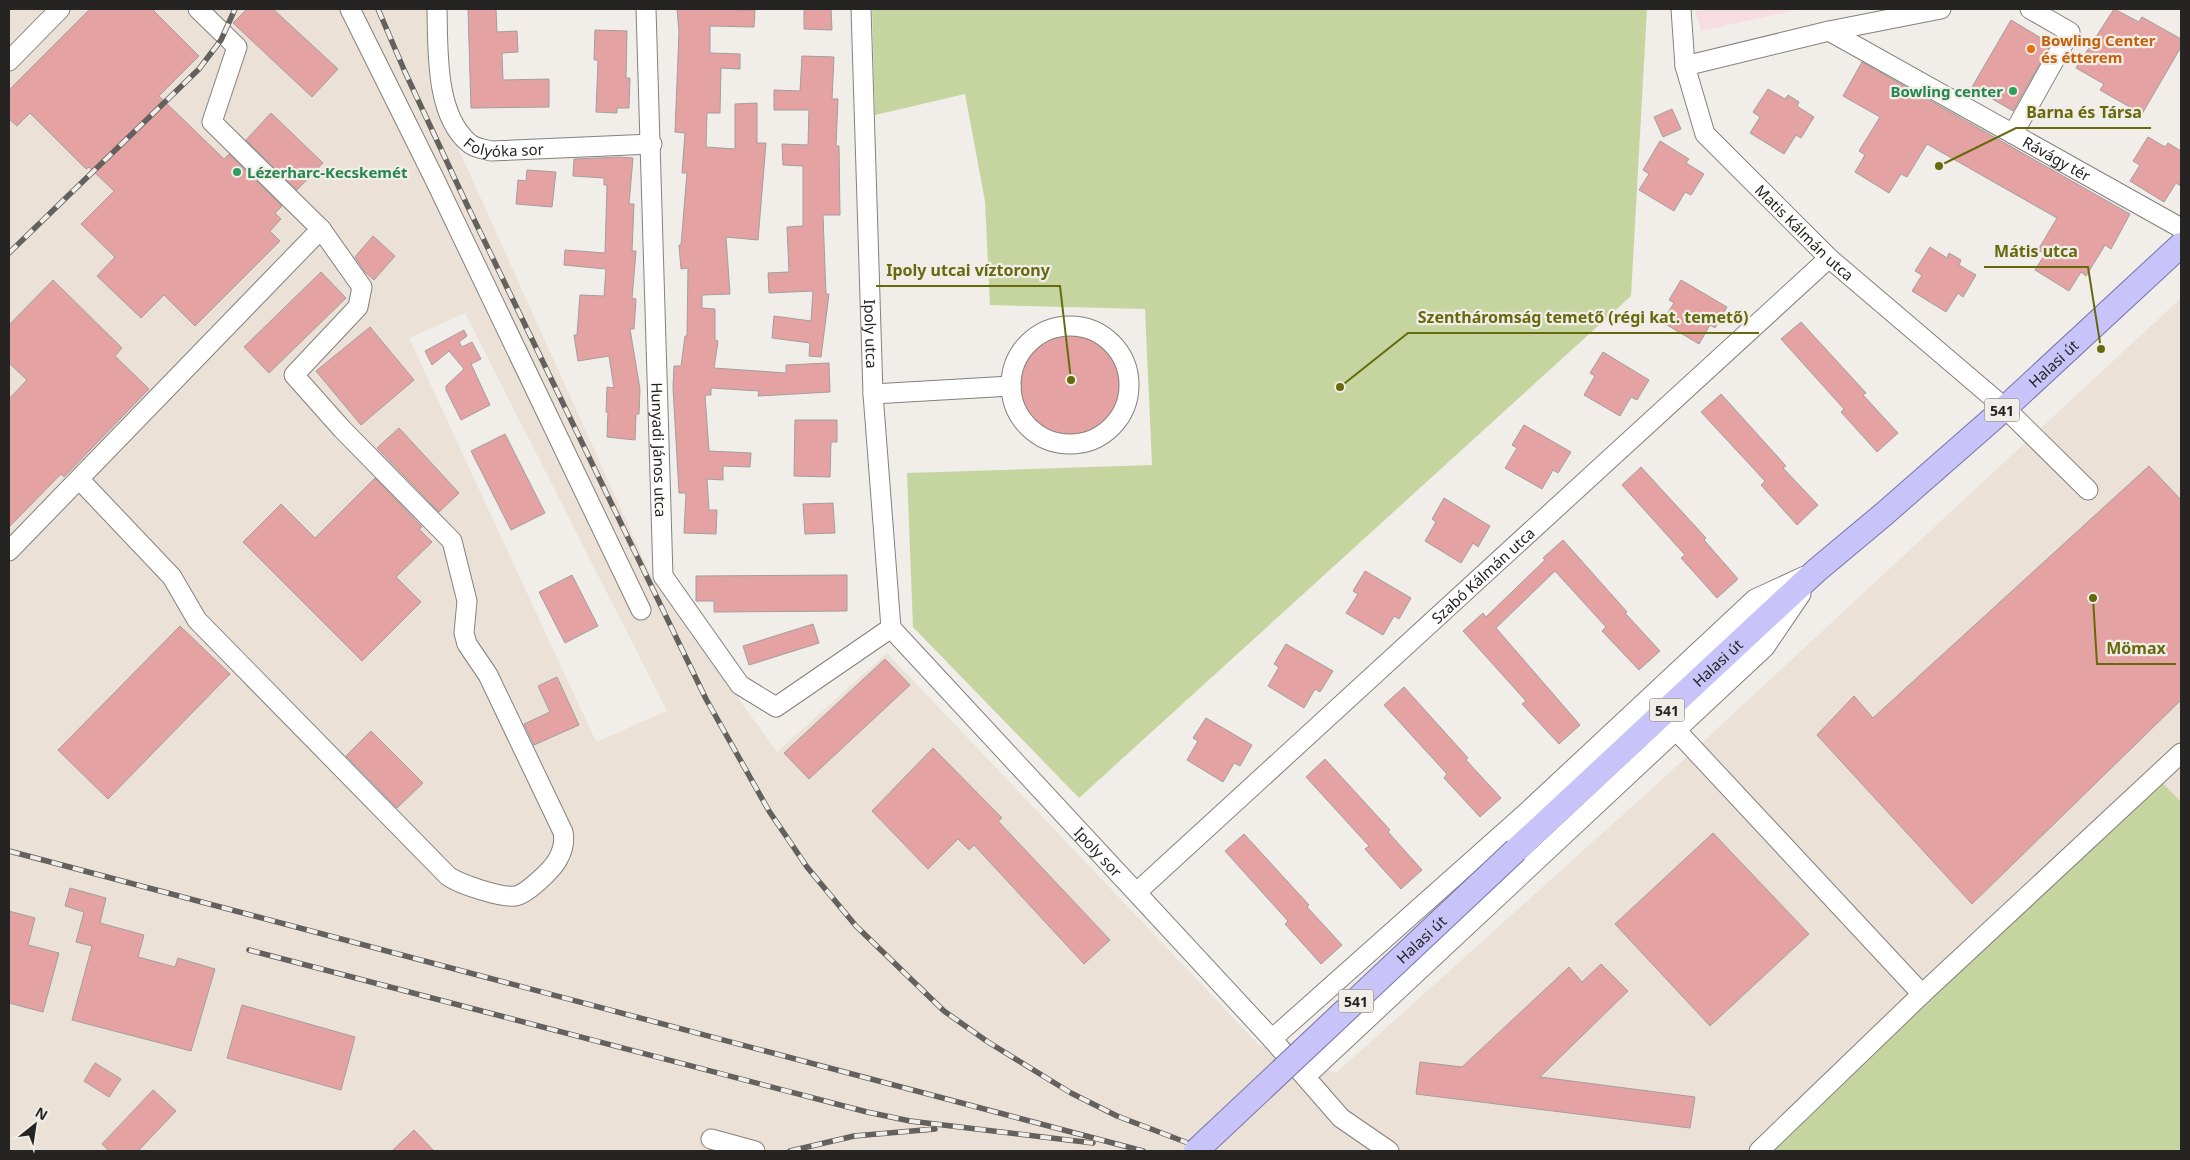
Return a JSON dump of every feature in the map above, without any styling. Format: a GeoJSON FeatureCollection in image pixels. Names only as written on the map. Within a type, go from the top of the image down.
{"type":"FeatureCollection","features":[{"type":"Feature","properties":{"kind":"main road","name":"Halasi út"},"geometry":{"type":"LineString","coordinates":[[1196,1151],[1817,570],[2005,408],[2181,245]]}},
{"type":"Feature","properties":{"kind":"street"},"geometry":{"type":"LineString","coordinates":[[9,60],[60,9]]}},
{"type":"Feature","properties":{"kind":"street"},"geometry":{"type":"LineString","coordinates":[[79,479],[172,576],[197,620],[448,876],[459,884],[511,897],[521,895],[558,860],[565,842],[563,832],[488,675],[467,644],[464,633],[466,601],[452,541],[342,429],[294,375],[358,307],[362,287],[321,229],[212,122],[238,47],[198,9]]}},
{"type":"Feature","properties":{"kind":"street"},"geometry":{"type":"LineString","coordinates":[[350,9],[440,189],[641,610]]}},
{"type":"Feature","properties":{"kind":"street","name":"Folyóka sor"},"geometry":{"type":"LineString","coordinates":[[437,9],[440,79],[446,106],[459,132],[470,144],[491,150],[652,144]]}},
{"type":"Feature","properties":{"kind":"street","name":"Hunyadi János utca"},"geometry":{"type":"LineString","coordinates":[[646,9],[652,144],[662,576],[740,685],[776,707],[891,628]]}},
{"type":"Feature","properties":{"kind":"street","name":"Ipoly utca"},"geometry":{"type":"LineString","coordinates":[[861,9],[873,394],[891,628]]}},
{"type":"Feature","properties":{"kind":"street","name":"Matis Kálmán utca"},"geometry":{"type":"LineString","coordinates":[[1681,9],[1685,66],[1706,134],[1829,258],[2005,408],[2088,490]]}},
{"type":"Feature","properties":{"kind":"street"},"geometry":{"type":"LineString","coordinates":[[1685,66],[1829,31],[1939,9]]}},
{"type":"Feature","properties":{"kind":"street"},"geometry":{"type":"LineString","coordinates":[[2013,134],[2070,32],[2030,9]]}},
{"type":"Feature","properties":{"kind":"street","name":"Rávágy tér"},"geometry":{"type":"LineString","coordinates":[[1829,31],[2181,228]]}},
{"type":"Feature","properties":{"kind":"street"},"geometry":{"type":"LineString","coordinates":[[9,551],[321,229]]}},
{"type":"Feature","properties":{"kind":"street","name":"Szabó Kálmán utca"},"geometry":{"type":"LineString","coordinates":[[1136,892],[1829,258]]}},
{"type":"Feature","properties":{"kind":"street"},"geometry":{"type":"LineString","coordinates":[[1072,326],[1094,331],[1113,344],[1125,363],[1130,385],[1126,407],[1114,426],[1096,439],[1075,444],[1053,442],[1033,431],[1019,414],[1011,386],[1017,360],[1030,342],[1050,330],[1072,326]]}},
{"type":"Feature","properties":{"kind":"street"},"geometry":{"type":"LineString","coordinates":[[873,394],[1011,386]]}},
{"type":"Feature","properties":{"kind":"street"},"geometry":{"type":"LineString","coordinates":[[1306,1076],[1765,646],[1817,570]]}},
{"type":"Feature","properties":{"kind":"street"},"geometry":{"type":"LineString","coordinates":[[1272,1039],[1528,811],[1755,598],[1817,570]]}},
{"type":"Feature","properties":{"kind":"street","name":"Ipoly sor"},"geometry":{"type":"LineString","coordinates":[[891,628],[1306,1076],[1341,1118],[1389,1151]]}},
{"type":"Feature","properties":{"kind":"street"},"geometry":{"type":"LineString","coordinates":[[1675,729],[1922,994]]}},
{"type":"Feature","properties":{"kind":"street"},"geometry":{"type":"LineString","coordinates":[[1759,1151],[1922,994],[2181,752]]}},
{"type":"Feature","properties":{"kind":"street"},"geometry":{"type":"LineString","coordinates":[[711,1139],[755,1151]]}},
{"type":"Feature","properties":{"kind":"shaded area"},"geometry":{"type":"Polygon","coordinates":[[[9,9],[427,9],[430,86],[654,582],[777,752],[887,653],[1259,1045],[1336,1073],[1677,766],[2181,298],[2181,802],[2156,776],[1762,1151],[9,1151],[9,9]],[[465,313],[409,338],[596,742],[667,711],[465,313]]]}},
{"type":"Feature","properties":{"kind":"shaded area"},"geometry":{"type":"Polygon","coordinates":[[[1695,9],[1801,9],[1701,31],[1695,9]]]}},
{"type":"Feature","properties":{"kind":"green space"},"geometry":{"type":"Polygon","coordinates":[[[872,9],[1647,9],[1631,296],[1079,798],[913,627],[907,473],[1152,465],[1145,309],[990,305],[985,201],[965,94],[875,115],[872,9]]]}},
{"type":"Feature","properties":{"kind":"green space"},"geometry":{"type":"Polygon","coordinates":[[[2156,776],[2181,802],[2181,1151],[1762,1151],[2156,776]]]}},
{"type":"Feature","properties":{"kind":"building"},"geometry":{"type":"Polygon","coordinates":[[[90,9],[152,9],[199,56],[159,96],[224,159],[229,154],[282,206],[275,213],[281,219],[270,231],[280,241],[195,326],[164,295],[141,318],[97,276],[115,257],[81,224],[114,191],[89,167],[86,169],[30,113],[17,126],[9,119],[9,90],[90,9]]]}},
{"type":"Feature","properties":{"kind":"building"},"geometry":{"type":"Polygon","coordinates":[[[247,9],[273,9],[338,69],[312,97],[233,23],[247,9]]]}},
{"type":"Feature","properties":{"kind":"building"},"geometry":{"type":"Polygon","coordinates":[[[468,9],[496,9],[497,32],[517,31],[518,52],[502,53],[503,80],[549,79],[549,107],[471,108],[468,9]]]}},
{"type":"Feature","properties":{"kind":"building"},"geometry":{"type":"Polygon","coordinates":[[[677,9],[755,10],[754,27],[710,26],[710,53],[740,54],[740,69],[721,68],[720,113],[707,113],[706,147],[735,149],[735,104],[757,103],[757,143],[766,143],[758,240],[726,237],[730,294],[702,295],[702,308],[715,309],[715,340],[718,341],[714,368],[786,373],[786,365],[829,363],[830,392],[758,396],[759,391],[711,388],[711,395],[705,395],[709,451],[751,453],[750,467],[723,466],[723,480],[707,479],[709,510],[717,510],[716,534],[684,533],[686,493],[679,493],[673,387],[674,366],[681,366],[685,336],[687,336],[688,268],[681,269],[679,245],[681,245],[687,173],[682,173],[685,133],[675,132],[679,32],[677,9]]]}},
{"type":"Feature","properties":{"kind":"building"},"geometry":{"type":"Polygon","coordinates":[[[804,9],[831,9],[832,30],[804,29],[804,9]]]}},
{"type":"Feature","properties":{"kind":"building"},"geometry":{"type":"Polygon","coordinates":[[[2114,9],[2139,22],[2142,17],[2181,39],[2181,47],[2142,114],[2100,90],[2104,84],[2076,68],[2114,9]]]}},
{"type":"Feature","properties":{"kind":"building"},"geometry":{"type":"Polygon","coordinates":[[[2011,20],[2051,44],[2013,111],[1972,87],[2011,20]]]}},
{"type":"Feature","properties":{"kind":"building"},"geometry":{"type":"Polygon","coordinates":[[[595,30],[627,31],[626,78],[630,78],[629,108],[617,108],[617,113],[596,112],[598,60],[594,60],[595,30]]]}},
{"type":"Feature","properties":{"kind":"building"},"geometry":{"type":"Polygon","coordinates":[[[802,56],[834,57],[832,99],[838,99],[836,146],[839,146],[840,215],[823,215],[826,294],[829,294],[821,357],[809,356],[810,343],[772,338],[774,316],[811,321],[813,291],[769,293],[768,273],[789,272],[787,227],[803,226],[803,166],[783,165],[782,144],[808,145],[809,110],[774,110],[774,90],[800,91],[802,56]]]}},
{"type":"Feature","properties":{"kind":"building"},"geometry":{"type":"Polygon","coordinates":[[[1862,62],[2130,214],[2111,249],[2105,245],[2086,276],[2081,272],[2069,291],[2035,270],[2045,254],[2038,250],[2057,218],[1927,144],[1907,177],[1901,174],[1889,193],[1855,172],[1865,155],[1859,151],[1880,117],[1843,96],[1862,62]]]}},
{"type":"Feature","properties":{"kind":"building"},"geometry":{"type":"Polygon","coordinates":[[[1768,89],[1785,99],[1788,95],[1799,102],[1797,106],[1814,117],[1801,138],[1796,135],[1784,154],[1750,133],[1760,117],[1753,112],[1768,89]]]}},
{"type":"Feature","properties":{"kind":"building"},"geometry":{"type":"Polygon","coordinates":[[[1672,109],[1681,129],[1663,137],[1654,117],[1672,109]]]}},
{"type":"Feature","properties":{"kind":"building"},"geometry":{"type":"Polygon","coordinates":[[[271,113],[323,163],[297,190],[246,140],[271,113]]]}},
{"type":"Feature","properties":{"kind":"building"},"geometry":{"type":"Polygon","coordinates":[[[2148,137],[2165,147],[2168,143],[2181,151],[2181,186],[2176,183],[2164,202],[2130,181],[2140,165],[2133,161],[2148,137]]]}},
{"type":"Feature","properties":{"kind":"building"},"geometry":{"type":"Polygon","coordinates":[[[1660,141],[1689,159],[1686,163],[1704,174],[1691,195],[1685,192],[1674,211],[1639,190],[1649,174],[1643,170],[1660,141]]]}},
{"type":"Feature","properties":{"kind":"building"},"geometry":{"type":"Polygon","coordinates":[[[633,158],[629,204],[634,204],[632,251],[636,251],[632,298],[636,299],[634,329],[630,329],[640,389],[639,414],[636,414],[635,440],[607,437],[607,387],[614,388],[609,356],[578,361],[574,335],[577,335],[580,295],[604,296],[606,269],[564,265],[565,250],[605,253],[607,185],[604,185],[604,178],[573,176],[574,159],[633,158]]]}},
{"type":"Feature","properties":{"kind":"building"},"geometry":{"type":"Polygon","coordinates":[[[527,170],[556,172],[552,207],[516,204],[518,180],[526,181],[527,170]]]}},
{"type":"Feature","properties":{"kind":"building"},"geometry":{"type":"Polygon","coordinates":[[[373,236],[395,256],[374,280],[365,272],[355,257],[373,236]]]}},
{"type":"Feature","properties":{"kind":"building"},"geometry":{"type":"Polygon","coordinates":[[[1930,247],[1947,258],[1949,253],[1961,260],[1959,265],[1976,275],[1963,297],[1958,293],[1946,312],[1912,291],[1922,275],[1915,271],[1930,247]]]}},
{"type":"Feature","properties":{"kind":"building"},"geometry":{"type":"Polygon","coordinates":[[[321,272],[346,298],[269,373],[244,347],[321,272]]]}},
{"type":"Feature","properties":{"kind":"building"},"geometry":{"type":"Polygon","coordinates":[[[53,280],[122,348],[115,356],[149,389],[64,477],[61,474],[9,527],[9,399],[27,380],[9,363],[9,325],[53,280]]]}},
{"type":"Feature","properties":{"kind":"building"},"geometry":{"type":"Polygon","coordinates":[[[1681,280],[1727,307],[1715,328],[1710,325],[1699,344],[1662,322],[1674,303],[1669,300],[1681,280]]]}},
{"type":"Feature","properties":{"kind":"building"},"geometry":{"type":"Polygon","coordinates":[[[1801,322],[1866,393],[1863,395],[1898,433],[1877,452],[1841,412],[1844,409],[1781,339],[1801,322]]]}},
{"type":"Feature","properties":{"kind":"building"},"geometry":{"type":"Polygon","coordinates":[[[370,327],[414,380],[361,425],[316,371],[370,327]]]}},
{"type":"Feature","properties":{"kind":"building"},"geometry":{"type":"Polygon","coordinates":[[[464,330],[467,336],[459,342],[462,347],[472,342],[481,359],[471,364],[490,405],[461,420],[446,390],[446,386],[464,369],[449,351],[432,365],[425,351],[464,330]]]}},
{"type":"Feature","properties":{"kind":"building"},"geometry":{"type":"Polygon","coordinates":[[[1065,332],[1087,335],[1107,346],[1120,364],[1124,385],[1119,406],[1107,423],[1088,434],[1078,437],[1056,435],[1037,425],[1024,408],[1020,393],[1022,386],[1019,375],[1028,355],[1044,340],[1065,332]]]}},
{"type":"Feature","properties":{"kind":"building"},"geometry":{"type":"Polygon","coordinates":[[[1603,352],[1649,380],[1637,400],[1631,397],[1620,416],[1584,395],[1595,376],[1590,373],[1603,352]]]}},
{"type":"Feature","properties":{"kind":"building"},"geometry":{"type":"Polygon","coordinates":[[[1721,394],[1786,466],[1783,468],[1818,505],[1797,525],[1761,485],[1765,481],[1701,412],[1721,394]]]}},
{"type":"Feature","properties":{"kind":"building"},"geometry":{"type":"Polygon","coordinates":[[[795,420],[837,420],[837,442],[831,442],[830,477],[794,476],[795,420]]]}},
{"type":"Feature","properties":{"kind":"building"},"geometry":{"type":"Polygon","coordinates":[[[1524,425],[1571,452],[1558,473],[1553,470],[1542,489],[1505,468],[1517,448],[1512,445],[1524,425]]]}},
{"type":"Feature","properties":{"kind":"building"},"geometry":{"type":"Polygon","coordinates":[[[399,428],[459,493],[439,512],[377,448],[399,428]]]}},
{"type":"Feature","properties":{"kind":"building"},"geometry":{"type":"Polygon","coordinates":[[[505,434],[545,513],[511,530],[471,451],[505,434]]]}},
{"type":"Feature","properties":{"kind":"building"},"geometry":{"type":"Polygon","coordinates":[[[2149,466],[2181,500],[2181,700],[1972,904],[1817,735],[1854,696],[1873,718],[2149,466]]]}},
{"type":"Feature","properties":{"kind":"building"},"geometry":{"type":"Polygon","coordinates":[[[1641,467],[1706,538],[1704,540],[1738,579],[1717,598],[1681,558],[1685,555],[1622,485],[1641,467]]]}},
{"type":"Feature","properties":{"kind":"building"},"geometry":{"type":"Polygon","coordinates":[[[375,478],[422,527],[419,529],[432,542],[396,577],[421,602],[362,661],[243,542],[281,504],[315,538],[375,478]]]}},
{"type":"Feature","properties":{"kind":"building"},"geometry":{"type":"Polygon","coordinates":[[[1444,498],[1490,526],[1478,547],[1473,543],[1461,563],[1425,541],[1436,522],[1432,519],[1444,498]]]}},
{"type":"Feature","properties":{"kind":"building"},"geometry":{"type":"Polygon","coordinates":[[[833,503],[835,533],[805,534],[803,504],[833,503]]]}},
{"type":"Feature","properties":{"kind":"building"},"geometry":{"type":"Polygon","coordinates":[[[1563,540],[1660,651],[1639,670],[1602,631],[1606,627],[1555,571],[1496,628],[1580,725],[1559,744],[1522,704],[1526,701],[1463,631],[1483,613],[1486,617],[1563,540]]]}},
{"type":"Feature","properties":{"kind":"building"},"geometry":{"type":"Polygon","coordinates":[[[1365,571],[1411,598],[1399,619],[1394,616],[1383,635],[1346,613],[1358,594],[1353,591],[1365,571]]]}},
{"type":"Feature","properties":{"kind":"building"},"geometry":{"type":"Polygon","coordinates":[[[572,575],[598,626],[565,643],[539,592],[572,575]]]}},
{"type":"Feature","properties":{"kind":"building"},"geometry":{"type":"Polygon","coordinates":[[[847,575],[847,611],[714,612],[714,601],[696,601],[696,576],[847,575]]]}},
{"type":"Feature","properties":{"kind":"building"},"geometry":{"type":"Polygon","coordinates":[[[813,624],[819,643],[749,665],[743,646],[813,624]]]}},
{"type":"Feature","properties":{"kind":"building"},"geometry":{"type":"Polygon","coordinates":[[[180,626],[230,674],[108,799],[58,750],[180,626]]]}},
{"type":"Feature","properties":{"kind":"building"},"geometry":{"type":"Polygon","coordinates":[[[1286,644],[1333,671],[1320,692],[1315,689],[1304,708],[1268,686],[1279,667],[1274,664],[1286,644]]]}},
{"type":"Feature","properties":{"kind":"building"},"geometry":{"type":"Polygon","coordinates":[[[885,659],[910,685],[809,779],[784,753],[885,659]]]}},
{"type":"Feature","properties":{"kind":"building"},"geometry":{"type":"Polygon","coordinates":[[[557,677],[579,725],[534,745],[524,724],[550,712],[538,686],[557,677]]]}},
{"type":"Feature","properties":{"kind":"building"},"geometry":{"type":"Polygon","coordinates":[[[1404,687],[1501,798],[1480,817],[1444,778],[1447,774],[1384,705],[1404,687]]]}},
{"type":"Feature","properties":{"kind":"building"},"geometry":{"type":"Polygon","coordinates":[[[1206,718],[1252,745],[1240,766],[1234,763],[1223,782],[1187,760],[1198,741],[1193,738],[1206,718]]]}},
{"type":"Feature","properties":{"kind":"building"},"geometry":{"type":"Polygon","coordinates":[[[371,731],[423,783],[397,808],[346,756],[371,731]]]}},
{"type":"Feature","properties":{"kind":"building"},"geometry":{"type":"Polygon","coordinates":[[[933,748],[1002,818],[998,821],[1110,940],[1084,964],[974,845],[969,850],[958,839],[928,869],[872,811],[933,748]]]}},
{"type":"Feature","properties":{"kind":"building"},"geometry":{"type":"Polygon","coordinates":[[[1325,759],[1390,830],[1388,832],[1422,870],[1401,889],[1365,849],[1369,846],[1306,777],[1325,759]]]}},
{"type":"Feature","properties":{"kind":"building"},"geometry":{"type":"Polygon","coordinates":[[[1713,833],[1809,934],[1710,1026],[1615,924],[1713,833]]]}},
{"type":"Feature","properties":{"kind":"building"},"geometry":{"type":"Polygon","coordinates":[[[1244,834],[1309,905],[1307,907],[1342,945],[1321,964],[1285,924],[1288,921],[1225,851],[1244,834]]]}},
{"type":"Feature","properties":{"kind":"building"},"geometry":{"type":"Polygon","coordinates":[[[70,888],[106,898],[100,923],[144,935],[138,957],[175,967],[178,958],[215,969],[191,1051],[72,1020],[92,946],[76,942],[84,912],[65,906],[70,888]]]}},
{"type":"Feature","properties":{"kind":"building"},"geometry":{"type":"Polygon","coordinates":[[[9,911],[35,918],[28,945],[59,953],[43,1012],[9,1003],[9,911]]]}},
{"type":"Feature","properties":{"kind":"building"},"geometry":{"type":"Polygon","coordinates":[[[1601,964],[1628,991],[1540,1077],[1695,1097],[1690,1128],[1416,1094],[1420,1062],[1462,1067],[1569,967],[1582,982],[1601,964]]]}},
{"type":"Feature","properties":{"kind":"building"},"geometry":{"type":"Polygon","coordinates":[[[242,1005],[355,1037],[341,1090],[227,1058],[242,1005]]]}},
{"type":"Feature","properties":{"kind":"building"},"geometry":{"type":"Polygon","coordinates":[[[95,1063],[121,1079],[109,1097],[84,1081],[95,1063]]]}},
{"type":"Feature","properties":{"kind":"building"},"geometry":{"type":"Polygon","coordinates":[[[153,1090],[176,1111],[138,1151],[109,1151],[102,1144],[153,1090]]]}},
{"type":"Feature","properties":{"kind":"building"},"geometry":{"type":"Polygon","coordinates":[[[414,1130],[434,1151],[392,1151],[414,1130]]]}},
{"type":"Feature","properties":{"kind":"railway"},"geometry":{"type":"LineString","coordinates":[[9,253],[199,69],[221,40],[235,9]]}},
{"type":"Feature","properties":{"kind":"railway"},"geometry":{"type":"LineString","coordinates":[[378,9],[468,207],[706,699],[769,811],[807,867],[856,926],[944,1011],[988,1042],[1071,1093],[1117,1116],[1209,1151]]}},
{"type":"Feature","properties":{"kind":"railway"},"geometry":{"type":"LineString","coordinates":[[9,851],[1143,1151]]}},
{"type":"Feature","properties":{"kind":"railway"},"geometry":{"type":"LineString","coordinates":[[249,950],[867,1112],[910,1121],[1093,1143]]}},
{"type":"Feature","properties":{"kind":"railway"},"geometry":{"type":"LineString","coordinates":[[790,1151],[854,1136],[935,1129]]}},
{"type":"Feature","properties":{"kind":"place","name":"Bowling Center és étterem"},"geometry":{"type":"Point","coordinates":[2031,49]}},
{"type":"Feature","properties":{"kind":"place","name":"Bowling center"},"geometry":{"type":"Point","coordinates":[2013,91]}},
{"type":"Feature","properties":{"kind":"place","name":"Barna és Társa"},"geometry":{"type":"Point","coordinates":[1939,166]}},
{"type":"Feature","properties":{"kind":"place","name":"Lézerharc-Kecskemét"},"geometry":{"type":"Point","coordinates":[237,172]}},
{"type":"Feature","properties":{"kind":"place","name":"Mátis utca"},"geometry":{"type":"Point","coordinates":[2101,349]}},
{"type":"Feature","properties":{"kind":"place","name":"Ipoly utcai víztorony"},"geometry":{"type":"Point","coordinates":[1071,380]}},
{"type":"Feature","properties":{"kind":"place","name":"Szentháromság temető (régi kat. temető)"},"geometry":{"type":"Point","coordinates":[1340,387]}},
{"type":"Feature","properties":{"kind":"place","name":"Mömax"},"geometry":{"type":"Point","coordinates":[2093,598]}}]}
